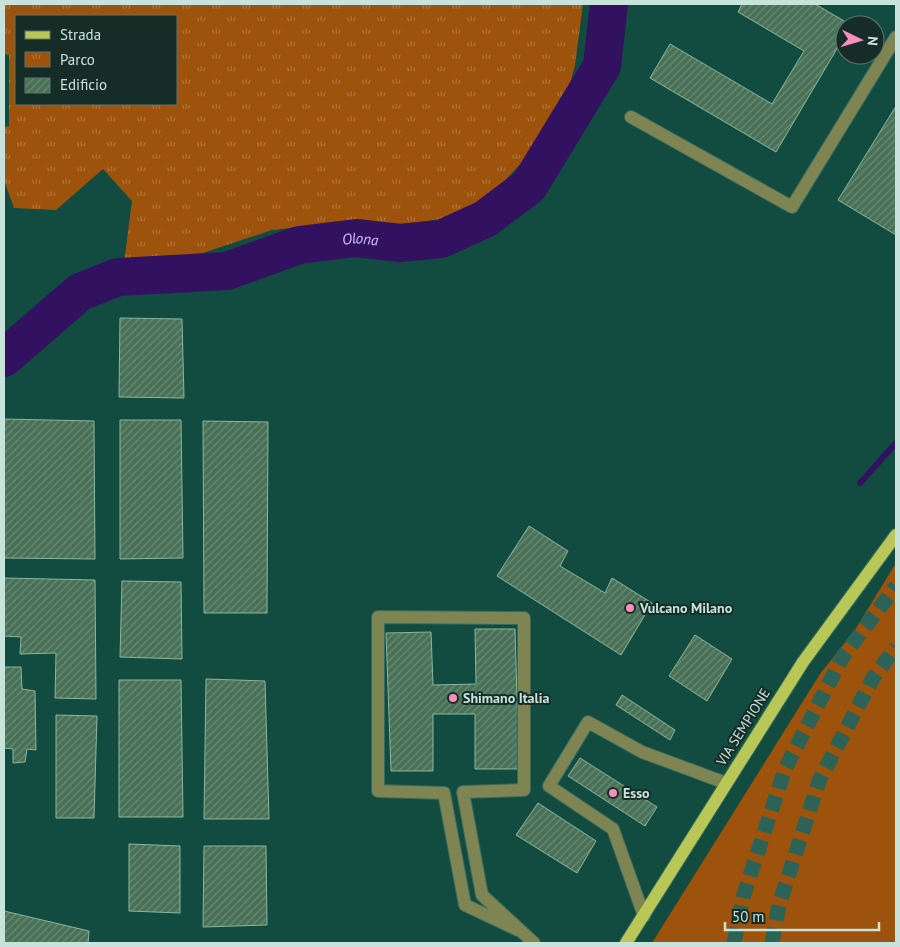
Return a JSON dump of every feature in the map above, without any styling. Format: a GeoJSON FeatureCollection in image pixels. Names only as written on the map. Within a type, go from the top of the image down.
{"type":"FeatureCollection","features":[{"type":"Feature","properties":{"kind":"main road","name":"VIA SEMPIONE"},"geometry":{"type":"LineString","coordinates":[[626,943],[803,662],[896,535]]}},
{"type":"Feature","properties":{"kind":"lane"},"geometry":{"type":"LineString","coordinates":[[631,117],[792,207],[896,37]]}},
{"type":"Feature","properties":{"kind":"lane"},"geometry":{"type":"LineString","coordinates":[[518,930],[465,905],[444,793],[378,791],[378,617],[524,618],[524,790],[464,792],[482,895],[534,943]]}},
{"type":"Feature","properties":{"kind":"lane"},"geometry":{"type":"LineString","coordinates":[[644,916],[613,829],[548,786],[588,722],[642,752],[726,782]]}},
{"type":"Feature","properties":{"kind":"green space"},"geometry":{"type":"Polygon","coordinates":[[[4,4],[583,4],[575,65],[566,99],[527,157],[491,195],[449,218],[397,225],[335,223],[272,230],[203,253],[124,263],[132,201],[103,169],[56,210],[14,208],[4,180],[4,127],[9,126],[9,55],[4,54],[4,4]]]}},
{"type":"Feature","properties":{"kind":"green space"},"geometry":{"type":"Polygon","coordinates":[[[896,563],[896,943],[652,943],[820,674],[855,630],[896,563]]]}},
{"type":"Feature","properties":{"kind":"building"},"geometry":{"type":"Polygon","coordinates":[[[742,4],[815,4],[835,16],[835,52],[776,152],[650,78],[670,44],[772,104],[804,51],[738,12],[742,4]]]}},
{"type":"Feature","properties":{"kind":"building"},"geometry":{"type":"Polygon","coordinates":[[[896,106],[896,235],[838,200],[896,106]]]}},
{"type":"Feature","properties":{"kind":"building"},"geometry":{"type":"Polygon","coordinates":[[[120,318],[182,319],[184,398],[119,397],[120,318]]]}},
{"type":"Feature","properties":{"kind":"building"},"geometry":{"type":"Polygon","coordinates":[[[4,419],[94,421],[95,559],[4,558],[4,419]]]}},
{"type":"Feature","properties":{"kind":"building"},"geometry":{"type":"Polygon","coordinates":[[[120,420],[181,420],[183,558],[120,559],[120,420]]]}},
{"type":"Feature","properties":{"kind":"building"},"geometry":{"type":"Polygon","coordinates":[[[203,421],[268,422],[267,613],[204,613],[203,421]]]}},
{"type":"Feature","properties":{"kind":"building"},"geometry":{"type":"Polygon","coordinates":[[[529,526],[568,551],[560,566],[605,593],[612,578],[652,603],[621,655],[497,576],[529,526]]]}},
{"type":"Feature","properties":{"kind":"building"},"geometry":{"type":"Polygon","coordinates":[[[4,578],[95,580],[96,699],[55,698],[56,653],[20,654],[21,637],[4,636],[4,578]]]}},
{"type":"Feature","properties":{"kind":"building"},"geometry":{"type":"Polygon","coordinates":[[[122,581],[181,582],[182,659],[120,657],[122,581]]]}},
{"type":"Feature","properties":{"kind":"building"},"geometry":{"type":"Polygon","coordinates":[[[475,629],[515,629],[519,769],[475,769],[475,714],[433,714],[433,771],[391,771],[386,633],[431,632],[433,685],[476,684],[475,629]]]}},
{"type":"Feature","properties":{"kind":"building"},"geometry":{"type":"Polygon","coordinates":[[[695,635],[732,659],[707,701],[669,676],[695,635]]]}},
{"type":"Feature","properties":{"kind":"building"},"geometry":{"type":"Polygon","coordinates":[[[4,667],[21,667],[22,689],[35,691],[36,750],[27,749],[25,762],[13,763],[13,749],[4,748],[4,667]]]}},
{"type":"Feature","properties":{"kind":"building"},"geometry":{"type":"Polygon","coordinates":[[[206,679],[265,681],[269,819],[204,819],[206,679]]]}},
{"type":"Feature","properties":{"kind":"building"},"geometry":{"type":"Polygon","coordinates":[[[119,680],[181,680],[183,817],[119,817],[119,680]]]}},
{"type":"Feature","properties":{"kind":"building"},"geometry":{"type":"Polygon","coordinates":[[[622,695],[675,730],[670,740],[616,705],[622,695]]]}},
{"type":"Feature","properties":{"kind":"building"},"geometry":{"type":"Polygon","coordinates":[[[56,715],[97,716],[94,818],[56,818],[56,715]]]}},
{"type":"Feature","properties":{"kind":"building"},"geometry":{"type":"Polygon","coordinates":[[[580,758],[657,807],[645,826],[568,776],[580,758]]]}},
{"type":"Feature","properties":{"kind":"building"},"geometry":{"type":"Polygon","coordinates":[[[538,803],[596,841],[577,873],[516,835],[538,803]]]}},
{"type":"Feature","properties":{"kind":"building"},"geometry":{"type":"Polygon","coordinates":[[[129,844],[180,846],[180,913],[129,911],[129,844]]]}},
{"type":"Feature","properties":{"kind":"building"},"geometry":{"type":"Polygon","coordinates":[[[204,846],[266,846],[267,925],[203,927],[204,846]]]}},
{"type":"Feature","properties":{"kind":"building"},"geometry":{"type":"Polygon","coordinates":[[[4,911],[89,931],[88,943],[4,943],[4,911]]]}},
{"type":"Feature","properties":{"kind":"waterway","name":"Olona"},"geometry":{"type":"LineString","coordinates":[[4,358],[80,292],[118,277],[227,271],[299,245],[356,238],[400,243],[441,239],[485,219],[529,186],[602,66],[609,4]]}},
{"type":"Feature","properties":{"kind":"waterway"},"geometry":{"type":"LineString","coordinates":[[860,483],[896,443]]}},
{"type":"Feature","properties":{"kind":"tunnel"},"geometry":{"type":"LineString","coordinates":[[734,943],[744,894],[785,769],[842,658],[896,586]]}},
{"type":"Feature","properties":{"kind":"tunnel"},"geometry":{"type":"LineString","coordinates":[[772,943],[779,905],[819,781],[873,678],[896,647]]}},
{"type":"Feature","properties":{"kind":"place","name":"Vulcano Milano"},"geometry":{"type":"Point","coordinates":[630,608]}},
{"type":"Feature","properties":{"kind":"place","name":"Shimano Italia"},"geometry":{"type":"Point","coordinates":[453,698]}},
{"type":"Feature","properties":{"kind":"place","name":"Esso"},"geometry":{"type":"Point","coordinates":[613,793]}}]}
